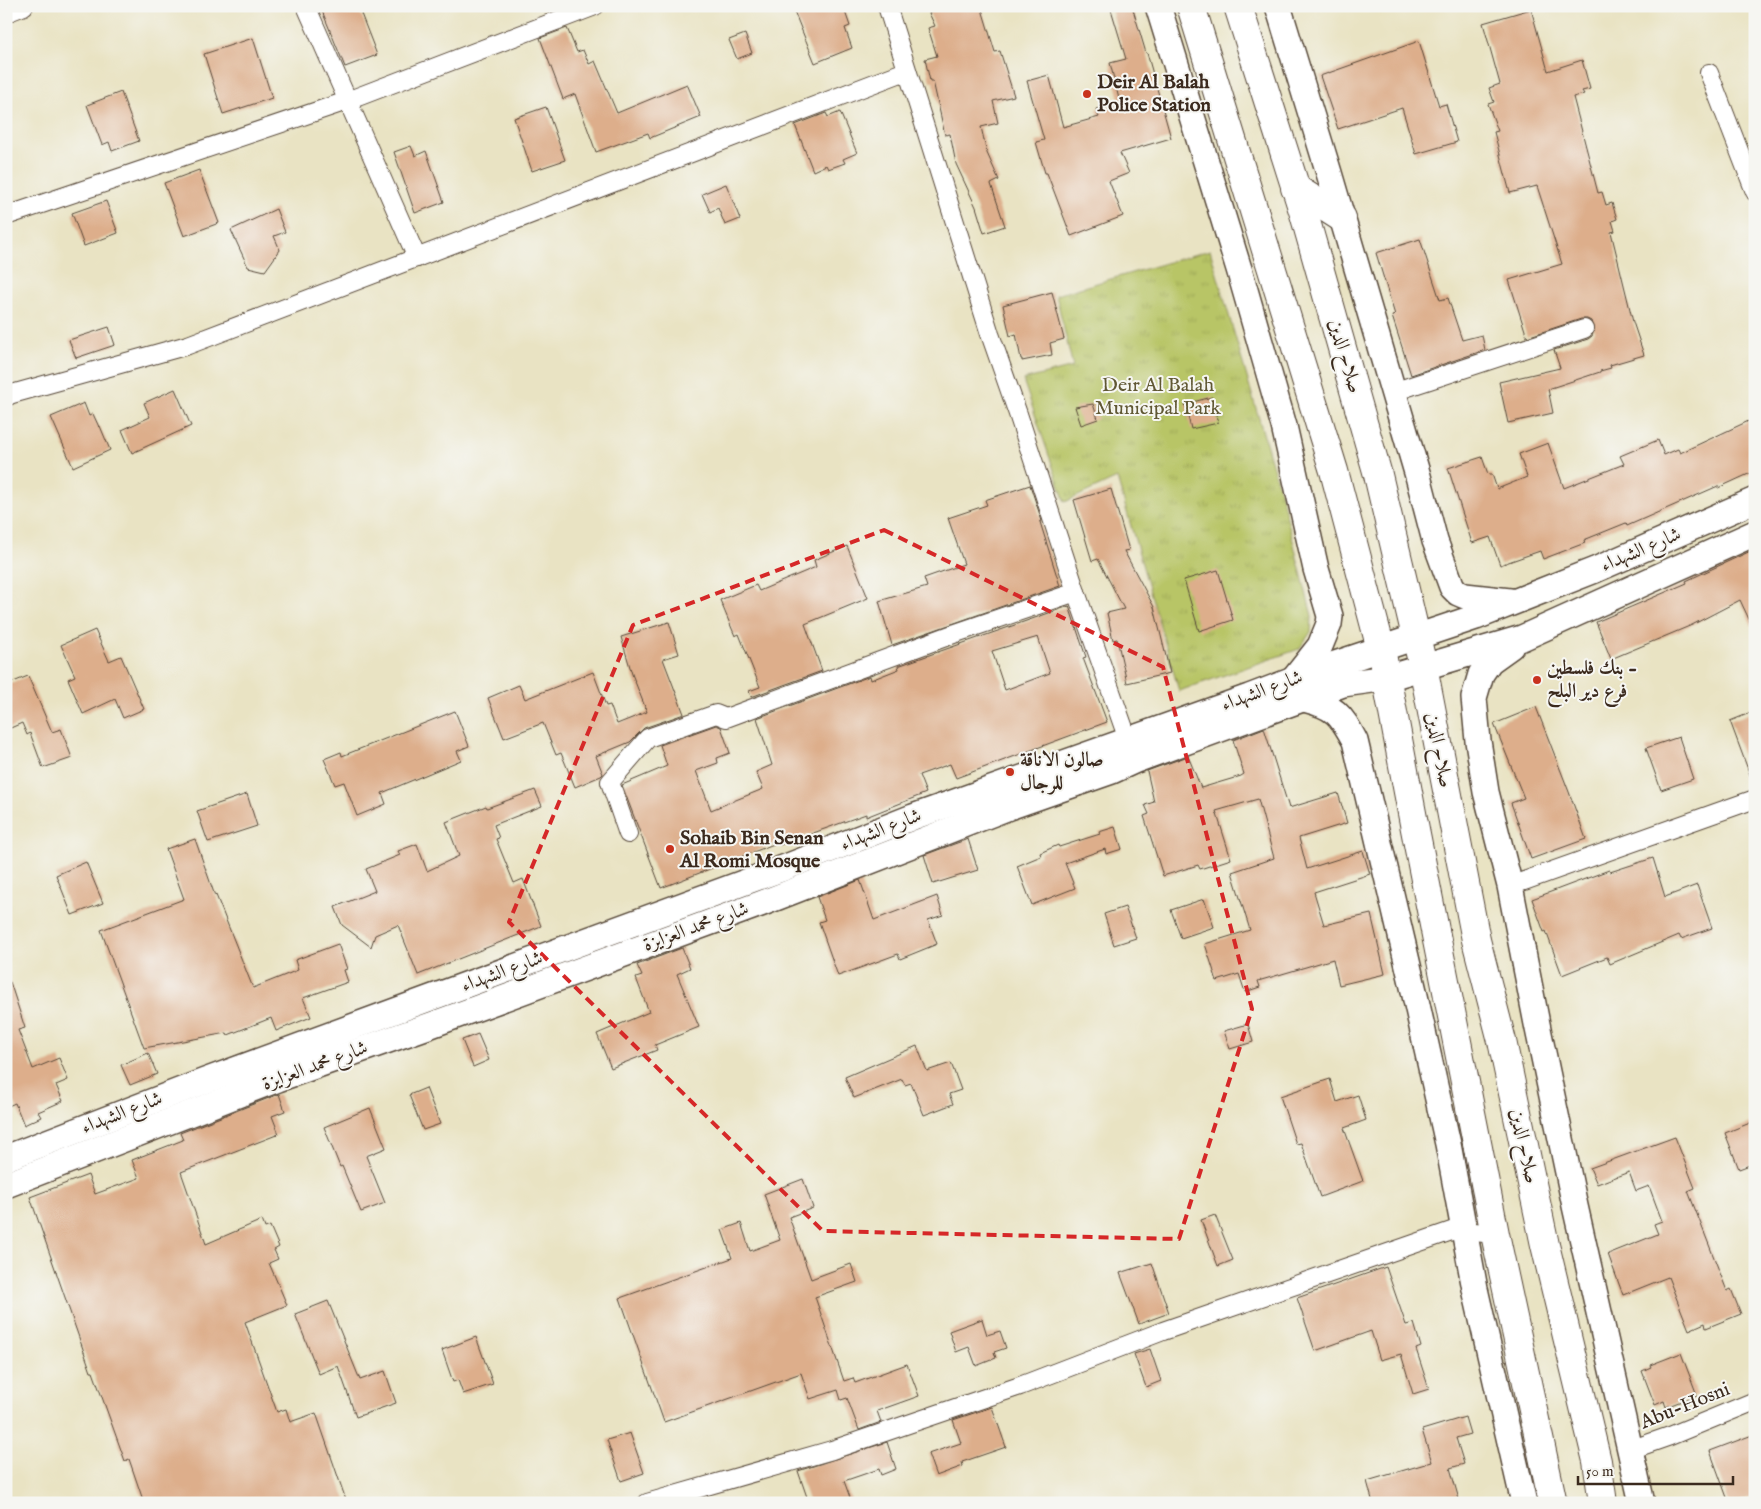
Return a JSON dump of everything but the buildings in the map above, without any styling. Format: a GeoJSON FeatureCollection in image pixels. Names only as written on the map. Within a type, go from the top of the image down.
{"type":"FeatureCollection","features":[{"type":"Feature","properties":{"kind":"highway","name":"صلاح الدين"},"geometry":{"type":"LineString","coordinates":[[1191,6],[1334,471],[1381,649],[1495,1234],[1552,1503]]}},
{"type":"Feature","properties":{"kind":"highway","name":"صلاح الدين"},"geometry":{"type":"LineString","coordinates":[[1238,6],[1295,188],[1378,475],[1423,666],[1476,940],[1502,1041],[1545,1245],[1597,1461],[1603,1503]]}},
{"type":"Feature","properties":{"kind":"highway"},"geometry":{"type":"LineString","coordinates":[[1295,188],[1342,218]]}},
{"type":"Feature","properties":{"kind":"main road"},"geometry":{"type":"LineString","coordinates":[[1158,6],[1282,417],[1316,569],[1330,616],[1330,624],[1298,690],[1337,713],[1355,741],[1448,1144],[1475,1289],[1524,1503]]}},
{"type":"Feature","properties":{"kind":"main road"},"geometry":{"type":"LineString","coordinates":[[1278,6],[1342,218],[1435,541],[1452,587],[1458,593],[1465,596],[1515,602]]}},
{"type":"Feature","properties":{"kind":"main road","name":"شارع الشهداء"},"geometry":{"type":"LineString","coordinates":[[1298,690],[1335,664],[1515,602],[1640,551],[1755,500]]}},
{"type":"Feature","properties":{"kind":"main road","name":"شارع الشهداء"},"geometry":{"type":"LineString","coordinates":[[1387,678],[1522,638],[1755,533]]}},
{"type":"Feature","properties":{"kind":"main road"},"geometry":{"type":"LineString","coordinates":[[1522,638],[1490,661],[1481,674],[1474,698],[1478,741],[1486,792],[1510,886],[1549,1081],[1642,1503]]}},
{"type":"Feature","properties":{"kind":"main road","name":"شارع محمد العزايزة"},"geometry":{"type":"LineString","coordinates":[[6,1185],[278,1079],[431,1025],[751,907],[1009,808],[1112,771],[1131,750],[1298,690],[1387,678]]}},
{"type":"Feature","properties":{"kind":"main road","name":"شارع الشهداء"},"geometry":{"type":"LineString","coordinates":[[6,1158],[214,1077],[781,869],[913,817],[1131,750]]}},
{"type":"Feature","properties":{"kind":"street"},"geometry":{"type":"LineString","coordinates":[[6,13],[24,6]]}},
{"type":"Feature","properties":{"kind":"street"},"geometry":{"type":"LineString","coordinates":[[306,6],[346,101],[417,258]]}},
{"type":"Feature","properties":{"kind":"street"},"geometry":{"type":"LineString","coordinates":[[6,216],[346,101],[595,6]]}},
{"type":"Feature","properties":{"kind":"street"},"geometry":{"type":"LineString","coordinates":[[887,6],[990,334],[1131,750]]}},
{"type":"Feature","properties":{"kind":"street"},"geometry":{"type":"LineString","coordinates":[[8,390],[188,346],[906,71]]}},
{"type":"Feature","properties":{"kind":"street"},"geometry":{"type":"LineString","coordinates":[[1709,73],[1755,192]]}},
{"type":"Feature","properties":{"kind":"street"},"geometry":{"type":"LineString","coordinates":[[1393,392],[1584,329]]}},
{"type":"Feature","properties":{"kind":"street"},"geometry":{"type":"LineString","coordinates":[[628,834],[610,782],[648,738],[716,714],[726,718],[956,633],[1076,592]]}},
{"type":"Feature","properties":{"kind":"street"},"geometry":{"type":"LineString","coordinates":[[1510,886],[1755,799]]}},
{"type":"Feature","properties":{"kind":"street"},"geometry":{"type":"LineString","coordinates":[[647,1503],[832,1450],[1020,1386],[1162,1332],[1463,1227],[1474,1232],[1495,1234]]}},
{"type":"Feature","properties":{"kind":"street","name":"Abu-Hosni"},"geometry":{"type":"LineString","coordinates":[[1630,1450],[1670,1436],[1755,1401]]}},
{"type":"Feature","properties":{"kind":"highlighted area"},"geometry":{"type":"Polygon","coordinates":[[[884,530],[1163,667],[1252,1009],[1179,1239],[823,1231],[509,922],[633,625],[884,530]]]}},
{"type":"Feature","properties":{"kind":"green space","name":"Deir Al Balah Municipal Park"},"geometry":{"type":"Polygon","coordinates":[[[1210,250],[1282,498],[1312,616],[1311,632],[1299,649],[1179,691],[1117,478],[1065,502],[1023,380],[1073,367],[1056,295],[1210,250]]]}},
{"type":"Feature","properties":{"kind":"place","name":"Deir Al Balah Police Station"},"geometry":{"type":"Point","coordinates":[1087,94]}},
{"type":"Feature","properties":{"kind":"place","name":"بنك فلسطين - فرع دير البلح"},"geometry":{"type":"Point","coordinates":[1537,680]}},
{"type":"Feature","properties":{"kind":"place","name":"صالون الاناقة للرجال"},"geometry":{"type":"Point","coordinates":[1010,772]}},
{"type":"Feature","properties":{"kind":"place","name":"Sohaib Bin Senan Al Romi Mosque"},"geometry":{"type":"Point","coordinates":[670,849]}}]}
